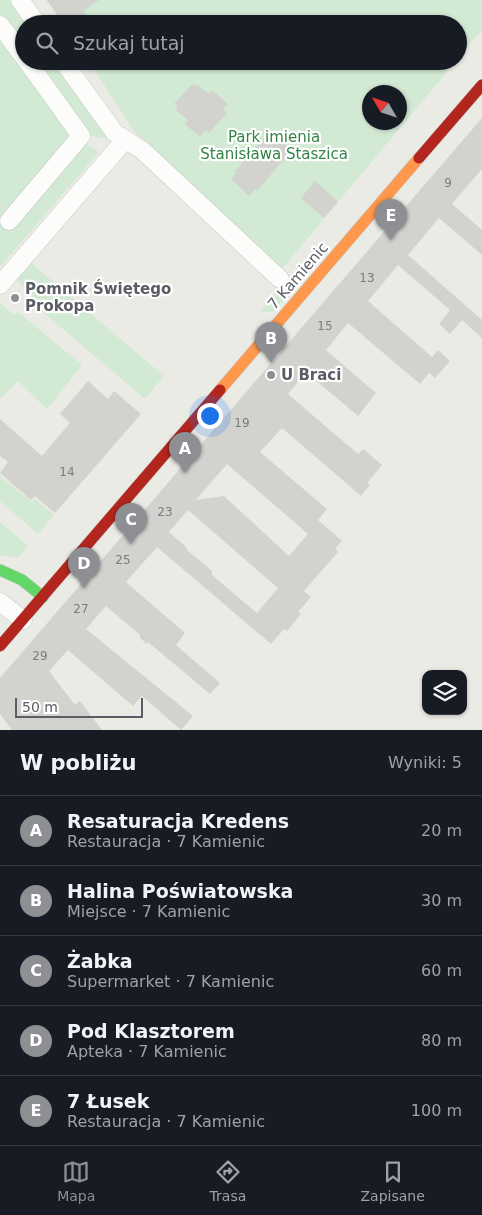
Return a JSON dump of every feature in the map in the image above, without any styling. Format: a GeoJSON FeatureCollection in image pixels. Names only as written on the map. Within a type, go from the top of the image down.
{"type":"FeatureCollection","features":[{"type":"Feature","properties":{"kind":"street"},"geometry":{"type":"LineString","coordinates":[[20,0],[31,15]]}},
{"type":"Feature","properties":{"kind":"street"},"geometry":{"type":"LineString","coordinates":[[0,25],[15,45]]}},
{"type":"Feature","properties":{"kind":"street"},"geometry":{"type":"LineString","coordinates":[[9,221],[81,136],[33,70]]}},
{"type":"Feature","properties":{"kind":"street"},"geometry":{"type":"LineString","coordinates":[[69,70],[114,133],[142,150],[280,279]]}},
{"type":"Feature","properties":{"kind":"street","name":"7 Kamienic"},"geometry":{"type":"LineString","coordinates":[[0,646],[482,85]]}},
{"type":"Feature","properties":{"kind":"street"},"geometry":{"type":"LineString","coordinates":[[0,285],[125,140]]}},
{"type":"Feature","properties":{"kind":"street"},"geometry":{"type":"LineString","coordinates":[[0,570],[22,580],[43,597]]}},
{"type":"Feature","properties":{"kind":"street"},"geometry":{"type":"LineString","coordinates":[[0,602],[23,620]]}},
{"type":"Feature","properties":{"kind":"green space"},"geometry":{"type":"Polygon","coordinates":[[[0,0],[13,0],[24,15],[15,15],[15,39],[0,18],[0,0]]]}},
{"type":"Feature","properties":{"kind":"green space"},"geometry":{"type":"Polygon","coordinates":[[[46,0],[482,0],[482,30],[467,48],[467,15],[57,15],[46,0]]]}},
{"type":"Feature","properties":{"kind":"green space"},"geometry":{"type":"Polygon","coordinates":[[[0,33],[15,53],[15,70],[28,70],[83,142],[99,152],[0,267],[0,33]]]}},
{"type":"Feature","properties":{"kind":"green space"},"geometry":{"type":"Polygon","coordinates":[[[38,70],[62,70],[109,137],[108,139],[88,135],[38,70]]]}},
{"type":"Feature","properties":{"kind":"green space","name":"Park imienia Stanisława Staszica"},"geometry":{"type":"Polygon","coordinates":[[[95,70],[448,70],[407,120],[407,85],[362,85],[362,130],[398,130],[281,270],[133,130],[95,70]]]}},
{"type":"Feature","properties":{"kind":"green space"},"geometry":{"type":"Polygon","coordinates":[[[31,263],[164,376],[145,399],[29,300],[33,294],[16,280],[31,263]]]}},
{"type":"Feature","properties":{"kind":"green space"},"geometry":{"type":"Polygon","coordinates":[[[281,287],[286,297],[272,312],[260,312],[281,287]]]}},
{"type":"Feature","properties":{"kind":"green space"},"geometry":{"type":"Polygon","coordinates":[[[0,303],[14,315],[18,312],[82,365],[47,409],[18,381],[0,399],[0,303]]]}},
{"type":"Feature","properties":{"kind":"green space"},"geometry":{"type":"Polygon","coordinates":[[[0,476],[32,502],[35,499],[54,515],[38,534],[0,501],[0,476]]]}},
{"type":"Feature","properties":{"kind":"green space"},"geometry":{"type":"Polygon","coordinates":[[[0,522],[28,546],[18,558],[0,555],[0,522]]]}},
{"type":"Feature","properties":{"kind":"building"},"geometry":{"type":"Polygon","coordinates":[[[47,0],[99,0],[83,11],[86,15],[58,15],[47,0]]]}},
{"type":"Feature","properties":{"kind":"building"},"geometry":{"type":"Polygon","coordinates":[[[192,84],[195,86],[196,84],[209,94],[212,90],[228,104],[223,110],[227,113],[209,133],[206,130],[200,137],[185,124],[188,120],[176,110],[178,107],[174,104],[192,84]]]}},
{"type":"Feature","properties":{"kind":"building"},"geometry":{"type":"Polygon","coordinates":[[[482,118],[482,169],[452,204],[482,230],[482,255],[439,218],[408,255],[482,320],[482,338],[462,320],[450,334],[439,324],[450,310],[398,265],[368,301],[432,357],[438,350],[450,361],[435,378],[429,373],[420,384],[348,323],[326,350],[376,393],[358,416],[306,372],[288,394],[358,454],[363,449],[382,465],[367,483],[370,485],[361,496],[282,428],[260,452],[327,509],[318,520],[342,541],[335,549],[338,552],[304,591],[311,597],[298,612],[301,614],[287,631],[284,629],[271,644],[157,547],[126,582],[185,633],[176,645],[220,683],[210,694],[148,642],[147,644],[140,638],[140,635],[106,606],[86,629],[193,716],[181,730],[142,696],[133,706],[68,650],[49,671],[75,705],[80,701],[102,730],[12,730],[0,714],[0,678],[482,118]],[[227,464],[196,500],[224,496],[289,556],[308,534],[227,464]],[[188,510],[169,532],[212,571],[212,575],[257,613],[278,588],[188,510]]]}},
{"type":"Feature","properties":{"kind":"building"},"geometry":{"type":"Polygon","coordinates":[[[270,131],[292,150],[257,191],[255,189],[249,196],[231,179],[236,173],[235,171],[270,131]]]}},
{"type":"Feature","properties":{"kind":"building"},"geometry":{"type":"Polygon","coordinates":[[[315,181],[338,202],[324,218],[301,198],[315,181]]]}},
{"type":"Feature","properties":{"kind":"building"},"geometry":{"type":"Polygon","coordinates":[[[88,381],[108,399],[114,391],[141,414],[55,513],[35,496],[31,500],[0,473],[8,462],[0,456],[0,419],[42,456],[70,423],[60,414],[88,381]]]}},
{"type":"Feature","properties":{"kind":"traffic: fast"},"geometry":{"type":"LineString","coordinates":[[0,570],[22,580],[43,597]]}},
{"type":"Feature","properties":{"kind":"traffic: slow"},"geometry":{"type":"LineString","coordinates":[[220,390],[419,158]]}},
{"type":"Feature","properties":{"kind":"traffic: jam"},"geometry":{"type":"LineString","coordinates":[[419,158],[482,85]]}},
{"type":"Feature","properties":{"kind":"traffic: jam"},"geometry":{"type":"LineString","coordinates":[[0,646],[220,390]]}},
{"type":"Feature","properties":{"kind":"place","name":"7 Łusek"},"geometry":{"type":"Point","coordinates":[391,240]}},
{"type":"Feature","properties":{"kind":"place","name":"Pomnik Świętego Prokopa"},"geometry":{"type":"Point","coordinates":[15,298]}},
{"type":"Feature","properties":{"kind":"place","name":"Halina Poświatowska"},"geometry":{"type":"Point","coordinates":[271,363]}},
{"type":"Feature","properties":{"kind":"place","name":"U Braci"},"geometry":{"type":"Point","coordinates":[271,375]}},
{"type":"Feature","properties":{"kind":"place","name":"Resaturacja Kredens"},"geometry":{"type":"Point","coordinates":[185,473]}},
{"type":"Feature","properties":{"kind":"place","name":"Żabka"},"geometry":{"type":"Point","coordinates":[131,544]}},
{"type":"Feature","properties":{"kind":"place","name":"Pod Klasztorem"},"geometry":{"type":"Point","coordinates":[84,588]}}]}
